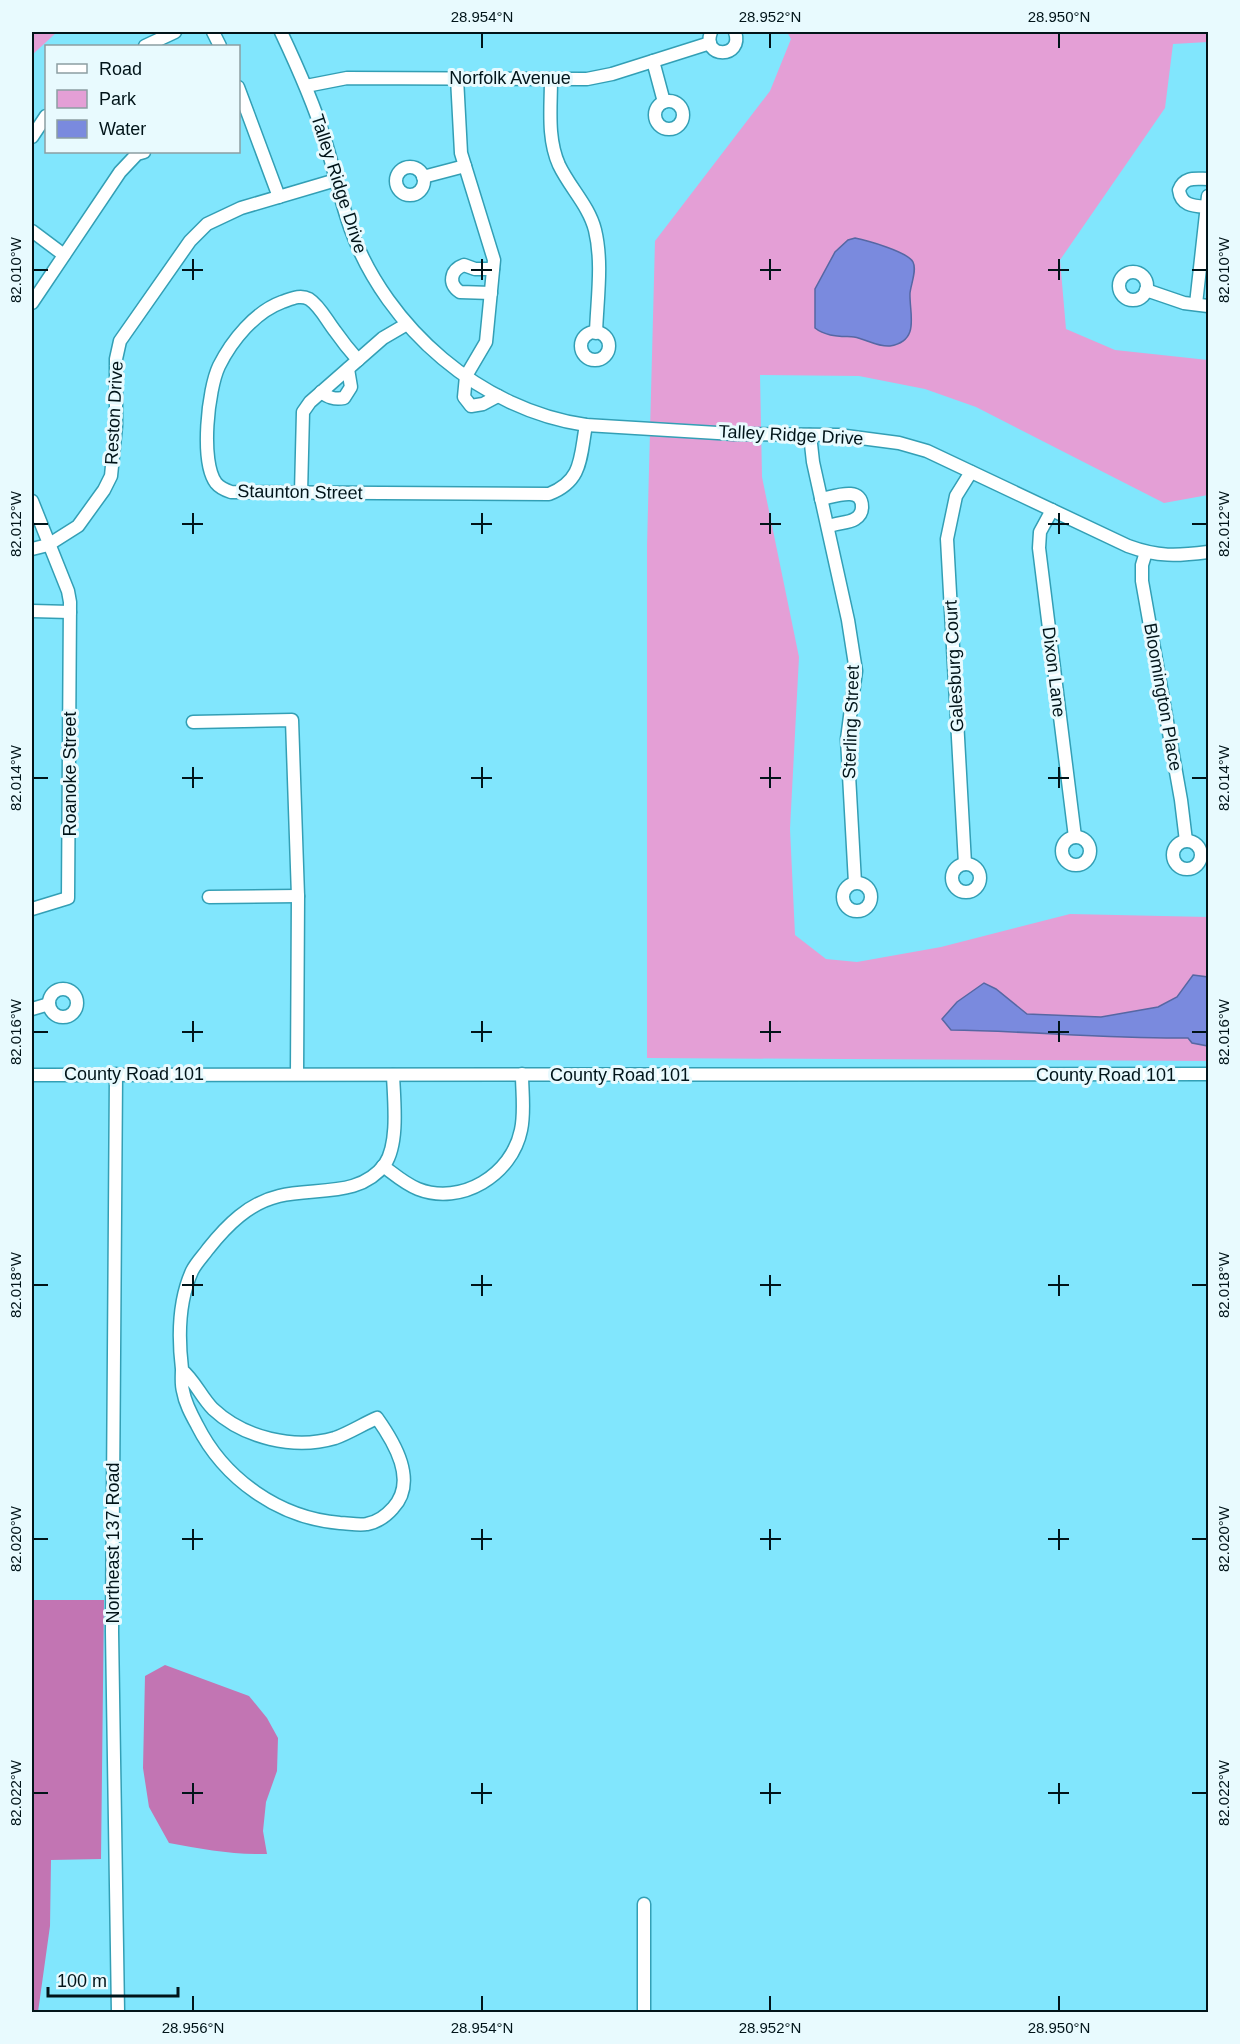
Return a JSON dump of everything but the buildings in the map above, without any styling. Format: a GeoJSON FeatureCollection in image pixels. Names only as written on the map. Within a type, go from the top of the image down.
{"type":"FeatureCollection","features":[{"type":"Feature","properties":{"kind":"street"},"geometry":{"type":"LineString","coordinates":[[147,45],[174,32]]}},
{"type":"Feature","properties":{"kind":"street","name":"Talley Ridge Drive"},"geometry":{"type":"LineString","coordinates":[[281,32],[306,86],[324,137],[351,230],[366,265],[407,324],[437,355],[498,396],[562,422],[586,425],[734,434],[864,437],[899,443],[927,451],[1146,552],[1162,556],[1209,552]]}},
{"type":"Feature","properties":{"kind":"street","name":"Norfolk Avenue"},"geometry":{"type":"LineString","coordinates":[[306,86],[347,78],[587,79],[653,61],[710,37],[715,50],[729,51],[736,44],[735,32]]}},
{"type":"Feature","properties":{"kind":"street"},"geometry":{"type":"LineString","coordinates":[[653,61],[664,102]]}},
{"type":"Feature","properties":{"kind":"street"},"geometry":{"type":"LineString","coordinates":[[457,78],[461,153],[494,260],[486,342],[466,376],[464,397],[471,406],[483,405],[498,396]]}},
{"type":"Feature","properties":{"kind":"street"},"geometry":{"type":"LineString","coordinates":[[551,79],[551,142],[560,167],[583,203],[595,230],[598,263],[596,333]]}},
{"type":"Feature","properties":{"kind":"street"},"geometry":{"type":"LineString","coordinates":[[242,105],[279,196]]}},
{"type":"Feature","properties":{"kind":"street"},"geometry":{"type":"LineString","coordinates":[[32,137],[45,118]]}},
{"type":"Feature","properties":{"kind":"street"},"geometry":{"type":"LineString","coordinates":[[32,303],[120,172],[140,153]]}},
{"type":"Feature","properties":{"kind":"street"},"geometry":{"type":"LineString","coordinates":[[423,177],[465,166]]}},
{"type":"Feature","properties":{"kind":"street"},"geometry":{"type":"LineString","coordinates":[[1146,290],[1184,303],[1202,305],[1208,201],[1188,205],[1183,201],[1179,190],[1186,180],[1209,179]]}},
{"type":"Feature","properties":{"kind":"street","name":"Reston Drive"},"geometry":{"type":"LineString","coordinates":[[32,549],[48,545],[78,526],[104,490],[111,476],[116,426],[116,359],[120,341],[190,241],[207,225],[240,208],[336,180]]}},
{"type":"Feature","properties":{"kind":"street"},"geometry":{"type":"LineString","coordinates":[[32,231],[64,255]]}},
{"type":"Feature","properties":{"kind":"street"},"geometry":{"type":"LineString","coordinates":[[492,293],[460,292],[452,284],[452,277],[454,272],[464,265],[475,269],[493,269]]}},
{"type":"Feature","properties":{"kind":"street","name":"Staunton Street"},"geometry":{"type":"LineString","coordinates":[[353,364],[320,310],[308,299],[297,297],[271,306],[237,336],[218,367],[210,395],[207,442],[210,470],[214,481],[221,488],[231,492],[549,494],[566,486],[575,476],[586,425]]}},
{"type":"Feature","properties":{"kind":"street"},"geometry":{"type":"LineString","coordinates":[[301,493],[303,412],[310,402],[383,338],[407,324]]}},
{"type":"Feature","properties":{"kind":"street"},"geometry":{"type":"LineString","coordinates":[[321,392],[328,397],[344,398],[351,387],[353,364]]}},
{"type":"Feature","properties":{"kind":"street","name":"Sterling Street"},"geometry":{"type":"LineString","coordinates":[[810,435],[813,462],[848,620],[856,670],[847,739],[855,883]]}},
{"type":"Feature","properties":{"kind":"street","name":"Galesburg Court"},"geometry":{"type":"LineString","coordinates":[[965,864],[947,539],[956,496],[971,472]]}},
{"type":"Feature","properties":{"kind":"street"},"geometry":{"type":"LineString","coordinates":[[821,499],[847,493],[858,497],[861,503],[860,515],[855,519],[832,524],[828,528]]}},
{"type":"Feature","properties":{"kind":"street","name":"Roanoke Street"},"geometry":{"type":"LineString","coordinates":[[32,501],[48,545],[69,591],[70,612],[68,898],[32,909]]}},
{"type":"Feature","properties":{"kind":"street","name":"Dixon Lane"},"geometry":{"type":"LineString","coordinates":[[1052,510],[1040,532],[1039,548],[1075,837]]}},
{"type":"Feature","properties":{"kind":"street","name":"Bloomington Place"},"geometry":{"type":"LineString","coordinates":[[1146,552],[1142,566],[1142,581],[1181,800],[1186,841]]}},
{"type":"Feature","properties":{"kind":"street"},"geometry":{"type":"LineString","coordinates":[[32,611],[70,612]]}},
{"type":"Feature","properties":{"kind":"street"},"geometry":{"type":"LineString","coordinates":[[193,722],[292,720],[298,896],[297,1074]]}},
{"type":"Feature","properties":{"kind":"street"},"geometry":{"type":"LineString","coordinates":[[209,897],[298,896]]}},
{"type":"Feature","properties":{"kind":"street"},"geometry":{"type":"LineString","coordinates":[[32,1010],[50,1004]]}},
{"type":"Feature","properties":{"kind":"street","name":"Northeast 137 Road"},"geometry":{"type":"LineString","coordinates":[[116,1074],[112,1632],[118,2013]]}},
{"type":"Feature","properties":{"kind":"street"},"geometry":{"type":"LineString","coordinates":[[383,1166],[409,1185],[431,1192],[459,1192],[486,1181],[506,1163],[518,1142],[523,1117],[522,1074]]}},
{"type":"Feature","properties":{"kind":"street","name":"County Road 101"},"geometry":{"type":"LineString","coordinates":[[32,1075],[1209,1074]]}},
{"type":"Feature","properties":{"kind":"street"},"geometry":{"type":"LineString","coordinates":[[182,1370],[190,1377],[199,1393],[227,1422],[278,1442],[316,1442],[336,1437],[377,1418],[389,1434],[400,1458],[404,1480],[399,1502],[385,1517],[366,1525],[323,1521],[269,1501],[240,1481],[219,1460],[204,1439],[189,1410],[183,1392],[180,1358],[180,1311],[189,1280],[193,1269],[225,1228],[252,1207],[267,1199],[295,1193],[333,1191],[362,1182],[383,1166],[390,1154],[394,1129],[393,1075]]}},
{"type":"Feature","properties":{"kind":"street"},"geometry":{"type":"LineString","coordinates":[[644,1904],[644,2013]]}},
{"type":"Feature","properties":{"kind":"green space"},"geometry":{"type":"Polygon","coordinates":[[[32,32],[57,32],[32,55],[32,32]]]}},
{"type":"Feature","properties":{"kind":"green space"},"geometry":{"type":"Polygon","coordinates":[[[787,32],[1208,32],[1208,42],[1173,44],[1165,108],[1060,260],[1066,329],[1115,350],[1208,360],[1208,495],[1164,503],[976,407],[925,389],[859,376],[760,375],[762,477],[799,657],[790,829],[795,935],[826,959],[857,962],[941,947],[1070,914],[1208,917],[1208,1061],[647,1058],[647,546],[655,241],[770,91],[791,39],[787,32]]]}},
{"type":"Feature","properties":{"kind":"shaded area"},"geometry":{"type":"Polygon","coordinates":[[[32,1600],[104,1600],[101,1859],[51,1860],[50,1926],[38,2012],[32,2012],[32,1600]]]}},
{"type":"Feature","properties":{"kind":"shaded area"},"geometry":{"type":"Polygon","coordinates":[[[165,1665],[249,1696],[267,1718],[278,1738],[277,1771],[266,1802],[263,1831],[267,1854],[230,1853],[169,1843],[149,1807],[143,1768],[145,1676],[165,1665]]]}},
{"type":"Feature","properties":{"kind":"water"},"geometry":{"type":"Polygon","coordinates":[[[855,238],[903,254],[913,262],[910,332],[900,343],[890,346],[881,345],[854,337],[829,335],[815,328],[815,289],[835,252],[848,240],[855,238]]]}},
{"type":"Feature","properties":{"kind":"water"},"geometry":{"type":"Polygon","coordinates":[[[1193,975],[1208,977],[1208,1046],[1192,1043],[1188,1038],[951,1030],[942,1019],[957,1002],[984,983],[996,989],[1027,1014],[1101,1017],[1158,1007],[1177,997],[1193,975]]]}}]}
